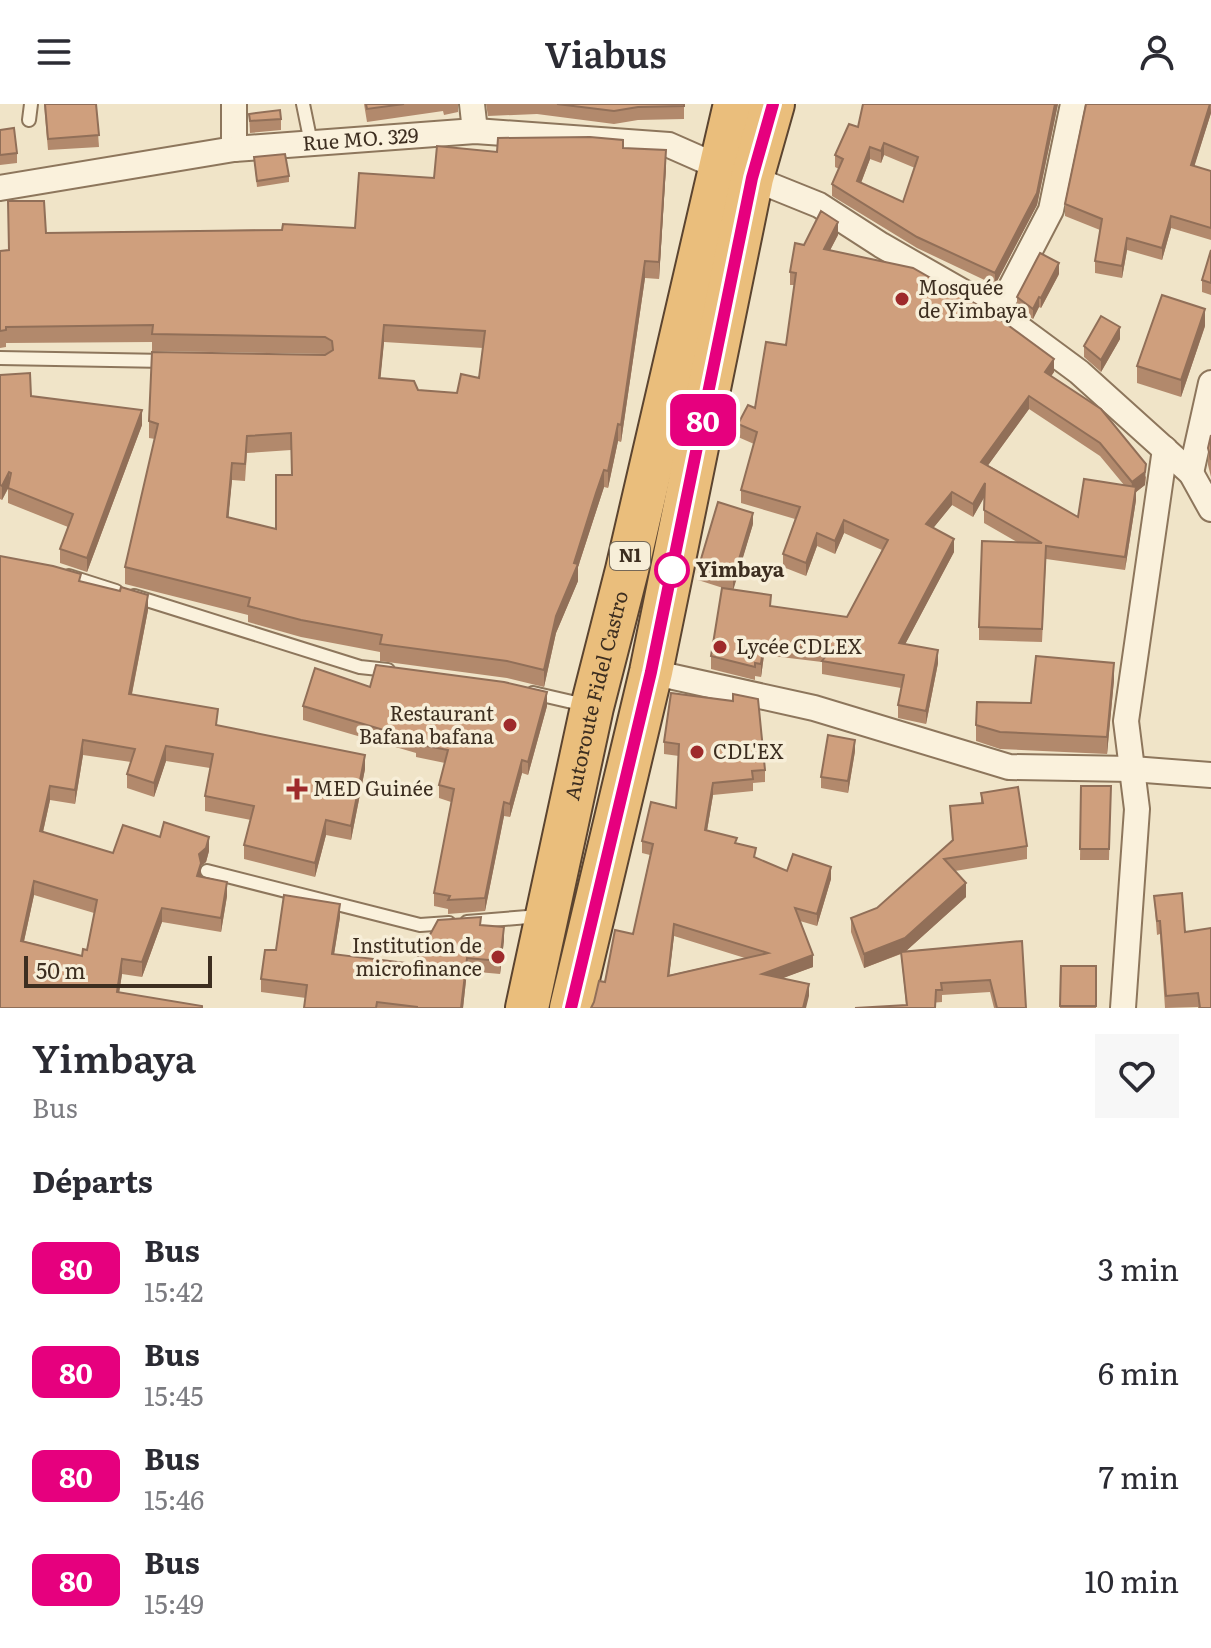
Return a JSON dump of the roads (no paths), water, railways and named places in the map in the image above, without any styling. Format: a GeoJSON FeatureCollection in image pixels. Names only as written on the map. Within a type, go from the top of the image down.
{"type":"FeatureCollection","features":[{"type":"Feature","properties":{"kind":"highway","name":"Autoroute Fidel Castro"},"geometry":{"type":"LineString","coordinates":[[571,1008],[651,672],[736,172],[735,104]]}},
{"type":"Feature","properties":{"kind":"highway","name":"Autoroute Fidel Castro"},"geometry":{"type":"LineString","coordinates":[[527,1008],[592,707],[627,570],[736,172],[773,104]]}},
{"type":"Feature","properties":{"kind":"street"},"geometry":{"type":"LineString","coordinates":[[234,104],[234,149]]}},
{"type":"Feature","properties":{"kind":"street"},"geometry":{"type":"LineString","coordinates":[[472,104],[475,131]]}},
{"type":"Feature","properties":{"kind":"street"},"geometry":{"type":"LineString","coordinates":[[998,312],[1051,210],[1073,104]]}},
{"type":"Feature","properties":{"kind":"street","name":"Rue MO. 329"},"geometry":{"type":"LineString","coordinates":[[0,188],[234,149],[475,131],[669,145],[819,205],[881,245],[998,312],[1079,372],[1191,473],[1211,509]]}},
{"type":"Feature","properties":{"kind":"street"},"geometry":{"type":"LineString","coordinates":[[1191,473],[1211,383]]}},
{"type":"Feature","properties":{"kind":"street"},"geometry":{"type":"LineString","coordinates":[[1123,1008],[1137,809],[1126,721],[1165,449]]}},
{"type":"Feature","properties":{"kind":"street"},"geometry":{"type":"LineString","coordinates":[[651,672],[814,708],[1009,767],[1132,769],[1211,775]]}},
{"type":"Feature","properties":{"kind":"lane"},"geometry":{"type":"LineString","coordinates":[[29,120],[31,104]]}},
{"type":"Feature","properties":{"kind":"lane"},"geometry":{"type":"LineString","coordinates":[[303,104],[311,143]]}},
{"type":"Feature","properties":{"kind":"lane"},"geometry":{"type":"LineString","coordinates":[[0,358],[186,361]]}},
{"type":"Feature","properties":{"kind":"lane"},"geometry":{"type":"LineString","coordinates":[[61,573],[360,667],[404,673]]}},
{"type":"Feature","properties":{"kind":"lane"},"geometry":{"type":"LineString","coordinates":[[521,690],[592,707]]}},
{"type":"Feature","properties":{"kind":"lane"},"geometry":{"type":"LineString","coordinates":[[207,871],[420,925],[547,916]]}},
{"type":"Feature","properties":{"kind":"place","name":"Mosquée de Yimbaya"},"geometry":{"type":"Point","coordinates":[902,299]}},
{"type":"Feature","properties":{"kind":"place","name":"Yimbaya"},"geometry":{"type":"Point","coordinates":[672,570]}},
{"type":"Feature","properties":{"kind":"place","name":"Lycée CDLEX"},"geometry":{"type":"Point","coordinates":[720,647]}},
{"type":"Feature","properties":{"kind":"place","name":"Restaurant Bafana bafana"},"geometry":{"type":"Point","coordinates":[510,725]}},
{"type":"Feature","properties":{"kind":"place","name":"CDL'EX"},"geometry":{"type":"Point","coordinates":[697,752]}},
{"type":"Feature","properties":{"kind":"place","name":"MED Guinée"},"geometry":{"type":"Point","coordinates":[297,789]}},
{"type":"Feature","properties":{"kind":"place","name":"Institution de microfinance"},"geometry":{"type":"Point","coordinates":[498,957]}}]}
